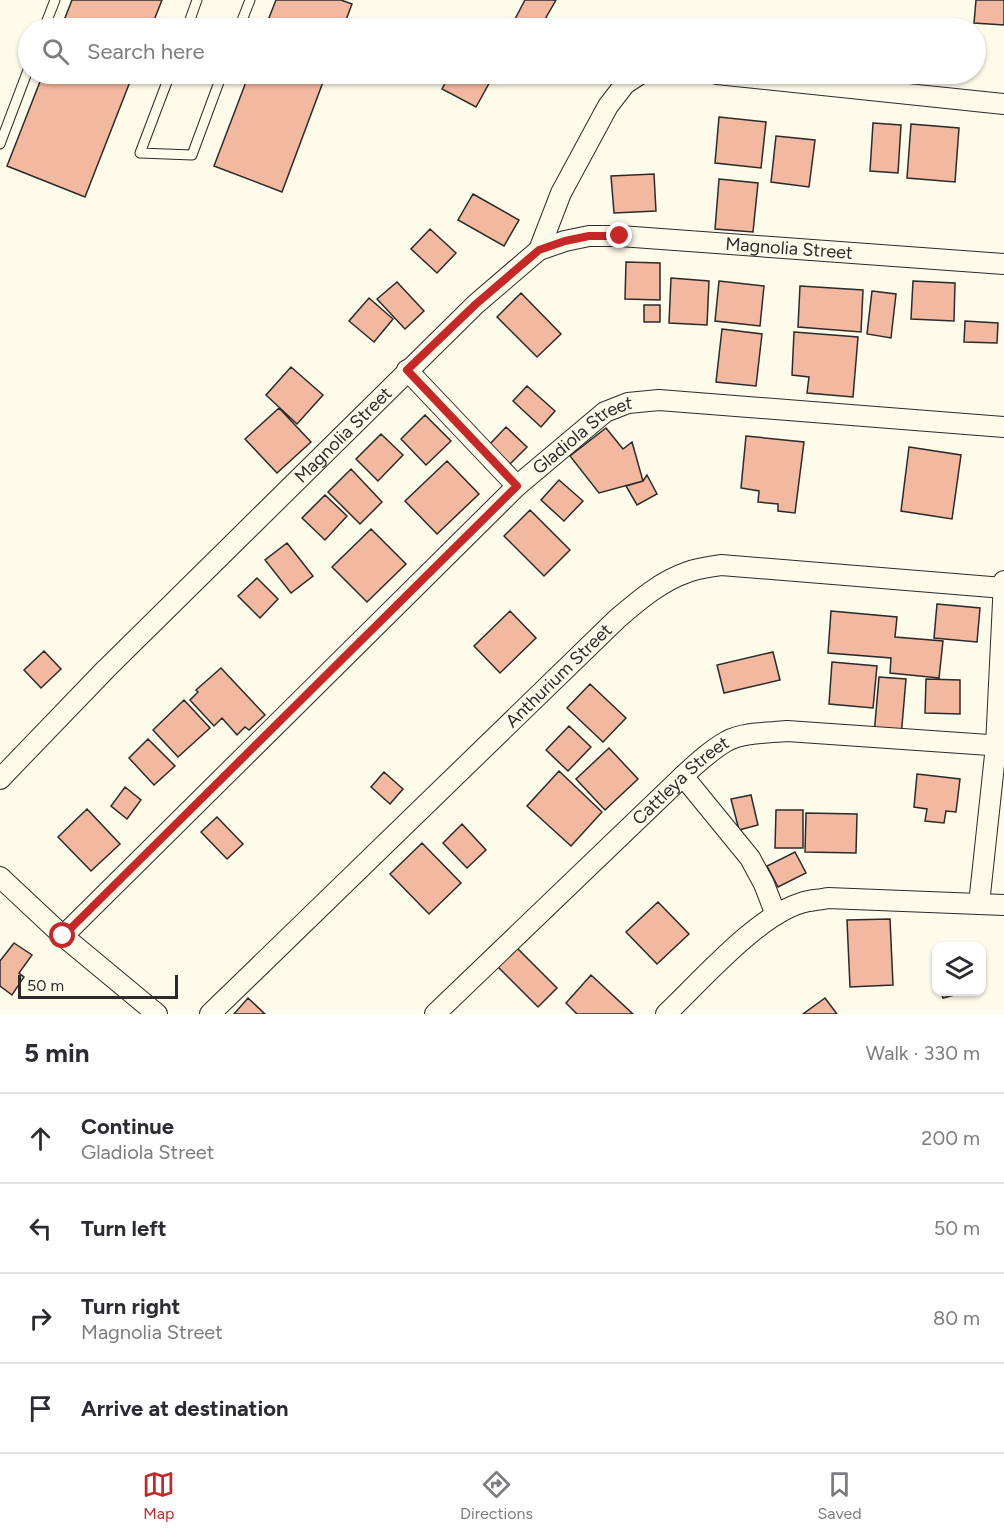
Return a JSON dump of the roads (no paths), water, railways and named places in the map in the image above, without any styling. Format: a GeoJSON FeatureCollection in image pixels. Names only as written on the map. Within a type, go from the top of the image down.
{"type":"FeatureCollection","features":[{"type":"Feature","properties":{"kind":"street"},"geometry":{"type":"LineString","coordinates":[[539,250],[561,193],[608,106],[625,84]]}},
{"type":"Feature","properties":{"kind":"street"},"geometry":{"type":"LineString","coordinates":[[813,84],[1004,104]]}},
{"type":"Feature","properties":{"kind":"street","name":"Magnolia Street"},"geometry":{"type":"LineString","coordinates":[[0,779],[106,669],[407,370],[476,304],[539,250],[589,236],[620,236],[1004,264]]}},
{"type":"Feature","properties":{"kind":"street"},"geometry":{"type":"LineString","coordinates":[[407,370],[517,486]]}},
{"type":"Feature","properties":{"kind":"street","name":"Gladiola Street"},"geometry":{"type":"LineString","coordinates":[[63,936],[517,486],[605,412],[628,403],[659,400],[1004,427]]}},
{"type":"Feature","properties":{"kind":"street","name":"Anthurium Street"},"geometry":{"type":"LineString","coordinates":[[210,1014],[617,619],[640,598],[669,581],[688,572],[721,565],[1004,588]]}},
{"type":"Feature","properties":{"kind":"street"},"geometry":{"type":"LineString","coordinates":[[979,904],[1000,746],[1004,581]]}},
{"type":"Feature","properties":{"kind":"street","name":"Cattleya Street"},"geometry":{"type":"LineString","coordinates":[[435,1014],[704,756],[729,740],[760,733],[787,732],[1000,746]]}},
{"type":"Feature","properties":{"kind":"street"},"geometry":{"type":"LineString","coordinates":[[683,776],[750,858],[764,884],[776,915]]}},
{"type":"Feature","properties":{"kind":"street"},"geometry":{"type":"LineString","coordinates":[[0,877],[63,936],[157,1014]]}},
{"type":"Feature","properties":{"kind":"street"},"geometry":{"type":"LineString","coordinates":[[666,1014],[752,932],[776,915],[800,903],[828,898],[1004,905]]}},
{"type":"Feature","properties":{"kind":"lane"},"geometry":{"type":"LineString","coordinates":[[48,18],[56,0]]}},
{"type":"Feature","properties":{"kind":"lane"},"geometry":{"type":"LineString","coordinates":[[191,18],[197,0]]}},
{"type":"Feature","properties":{"kind":"lane"},"geometry":{"type":"LineString","coordinates":[[243,18],[250,0]]}},
{"type":"Feature","properties":{"kind":"lane"},"geometry":{"type":"LineString","coordinates":[[0,144],[23,84]]}},
{"type":"Feature","properties":{"kind":"lane"},"geometry":{"type":"LineString","coordinates":[[166,84],[140,153],[192,155],[218,84]]}}]}
